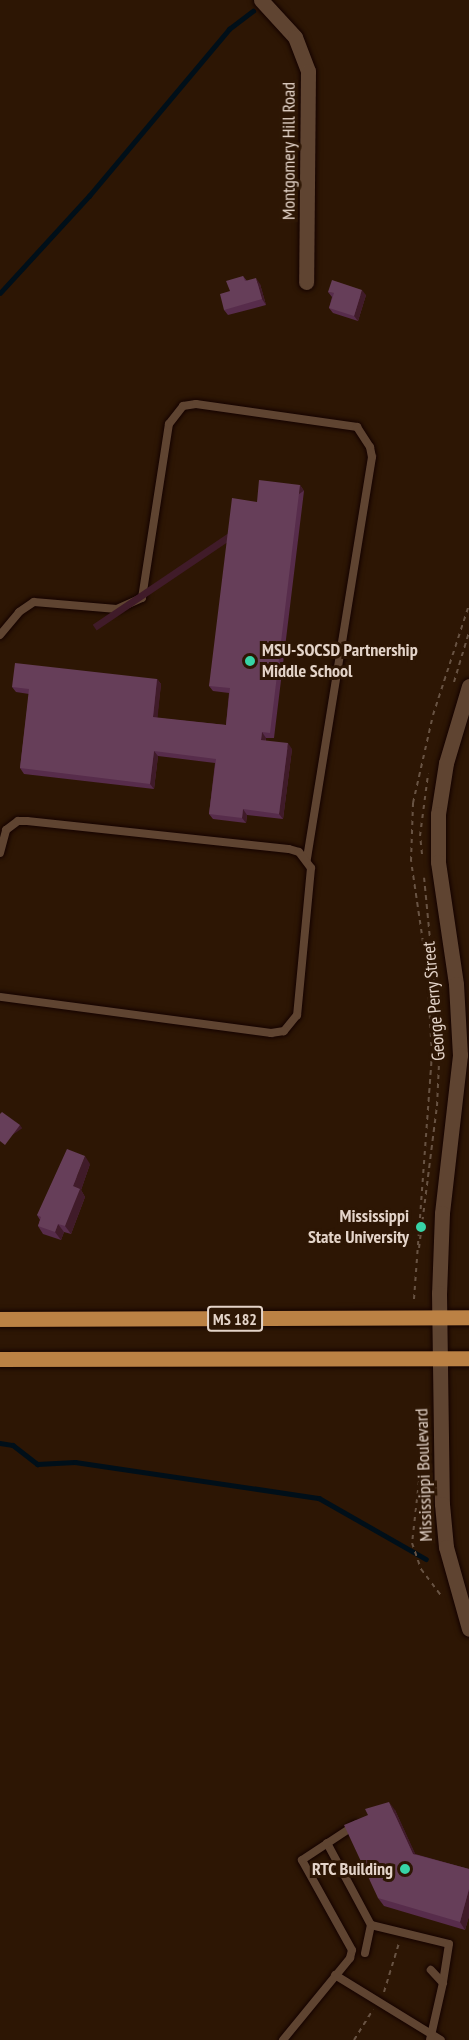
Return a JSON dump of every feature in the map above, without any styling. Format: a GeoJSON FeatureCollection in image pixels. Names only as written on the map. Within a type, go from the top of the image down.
{"type":"FeatureCollection","features":[{"type":"Feature","properties":{"kind":"main road","name":"MS 182"},"geometry":{"type":"LineString","coordinates":[[0,1319],[469,1317]]}},
{"type":"Feature","properties":{"kind":"main road","name":"MS 182"},"geometry":{"type":"LineString","coordinates":[[0,1359],[469,1358]]}},
{"type":"Feature","properties":{"kind":"street","name":"Montgomery Hill Road"},"geometry":{"type":"LineString","coordinates":[[261,0],[295,37],[308,71],[306,282]]}},
{"type":"Feature","properties":{"kind":"street","name":"George Perry Street"},"geometry":{"type":"LineString","coordinates":[[439,1317],[442,1213],[465,1055],[438,862],[438,814],[446,763],[469,686]]}},
{"type":"Feature","properties":{"kind":"street","name":"Mississippi Boulevard"},"geometry":{"type":"LineString","coordinates":[[439,1317],[443,1515],[446,1547],[469,1629]]}},
{"type":"Feature","properties":{"kind":"lane"},"geometry":{"type":"LineString","coordinates":[[0,635],[19,612],[34,602],[117,609],[142,598],[169,424],[183,406],[196,404],[357,427],[370,447],[372,457],[307,860],[310,879],[297,1015],[293,1023],[284,1031],[271,1033],[170,1017],[0,997]]}},
{"type":"Feature","properties":{"kind":"lane"},"geometry":{"type":"LineString","coordinates":[[0,854],[6,830],[18,821],[27,821],[289,849],[307,860]]}},
{"type":"Feature","properties":{"kind":"lane"},"geometry":{"type":"LineString","coordinates":[[283,2040],[352,1950],[302,1860],[358,1823]]}},
{"type":"Feature","properties":{"kind":"lane"},"geometry":{"type":"LineString","coordinates":[[327,1843],[371,1925],[365,1953]]}},
{"type":"Feature","properties":{"kind":"lane"},"geometry":{"type":"LineString","coordinates":[[371,1925],[449,1944],[432,2037]]}},
{"type":"Feature","properties":{"kind":"lane"},"geometry":{"type":"LineString","coordinates":[[431,1970],[443,1983]]}},
{"type":"Feature","properties":{"kind":"lane"},"geometry":{"type":"LineString","coordinates":[[335,1974],[432,2037],[441,2040]]}},
{"type":"Feature","properties":{"kind":"path"},"geometry":{"type":"LineString","coordinates":[[424,871],[440,1043],[438,1106],[414,1299],[432,1055],[427,969],[411,861],[412,802],[431,725],[469,605]]}},
{"type":"Feature","properties":{"kind":"path"},"geometry":{"type":"LineString","coordinates":[[451,691],[469,632]]}},
{"type":"Feature","properties":{"kind":"path"},"geometry":{"type":"LineString","coordinates":[[422,859],[420,836],[430,766]]}},
{"type":"Feature","properties":{"kind":"path"},"geometry":{"type":"LineString","coordinates":[[419,1481],[412,1543],[421,1569],[442,1597]]}},
{"type":"Feature","properties":{"kind":"path"},"geometry":{"type":"LineString","coordinates":[[354,2040],[390,1983],[402,1932]]}},
{"type":"Feature","properties":{"kind":"building"},"geometry":{"type":"Polygon","coordinates":[[[243,276],[245,281],[256,278],[262,299],[224,310],[220,294],[230,291],[226,281],[243,276]]]}},
{"type":"Feature","properties":{"kind":"building"},"geometry":{"type":"Polygon","coordinates":[[[332,280],[362,290],[354,316],[329,308],[334,293],[328,292],[332,280]]]}},
{"type":"Feature","properties":{"kind":"building","name":"MSU-SOCSD Partnership Middle School"},"geometry":{"type":"Polygon","coordinates":[[[259,480],[300,485],[270,733],[262,732],[261,740],[288,743],[279,814],[243,809],[242,818],[209,814],[216,759],[154,751],[150,784],[20,768],[29,689],[12,687],[15,663],[157,679],[153,717],[226,725],[230,688],[209,686],[232,498],[257,502],[259,480]]]}},
{"type":"Feature","properties":{"kind":"building"},"geometry":{"type":"Polygon","coordinates":[[[2,1112],[20,1125],[5,1145],[0,1141],[0,1114],[2,1112]]]}},
{"type":"Feature","properties":{"kind":"building"},"geometry":{"type":"Polygon","coordinates":[[[67,1149],[85,1156],[73,1186],[80,1189],[65,1226],[58,1224],[55,1232],[38,1226],[41,1217],[37,1215],[67,1149]]]}},
{"type":"Feature","properties":{"kind":"building","name":"RTC Building"},"geometry":{"type":"Polygon","coordinates":[[[389,1802],[413,1854],[469,1869],[469,1889],[460,1922],[378,1898],[344,1825],[368,1815],[365,1809],[389,1802]]]}},
{"type":"Feature","properties":{"kind":"waterway"},"geometry":{"type":"LineString","coordinates":[[0,293],[89,196],[229,29],[253,11]]}},
{"type":"Feature","properties":{"kind":"waterway"},"geometry":{"type":"LineString","coordinates":[[0,1443],[13,1445],[37,1464],[75,1462],[319,1498],[426,1559]]}},
{"type":"Feature","properties":{"kind":"place","name":"MSU-SOCSD Partnership Middle School"},"geometry":{"type":"Point","coordinates":[250,661]}},
{"type":"Feature","properties":{"kind":"place","name":"Mississippi State University"},"geometry":{"type":"Point","coordinates":[421,1227]}},
{"type":"Feature","properties":{"kind":"place","name":"RTC Building"},"geometry":{"type":"Point","coordinates":[405,1869]}}]}
